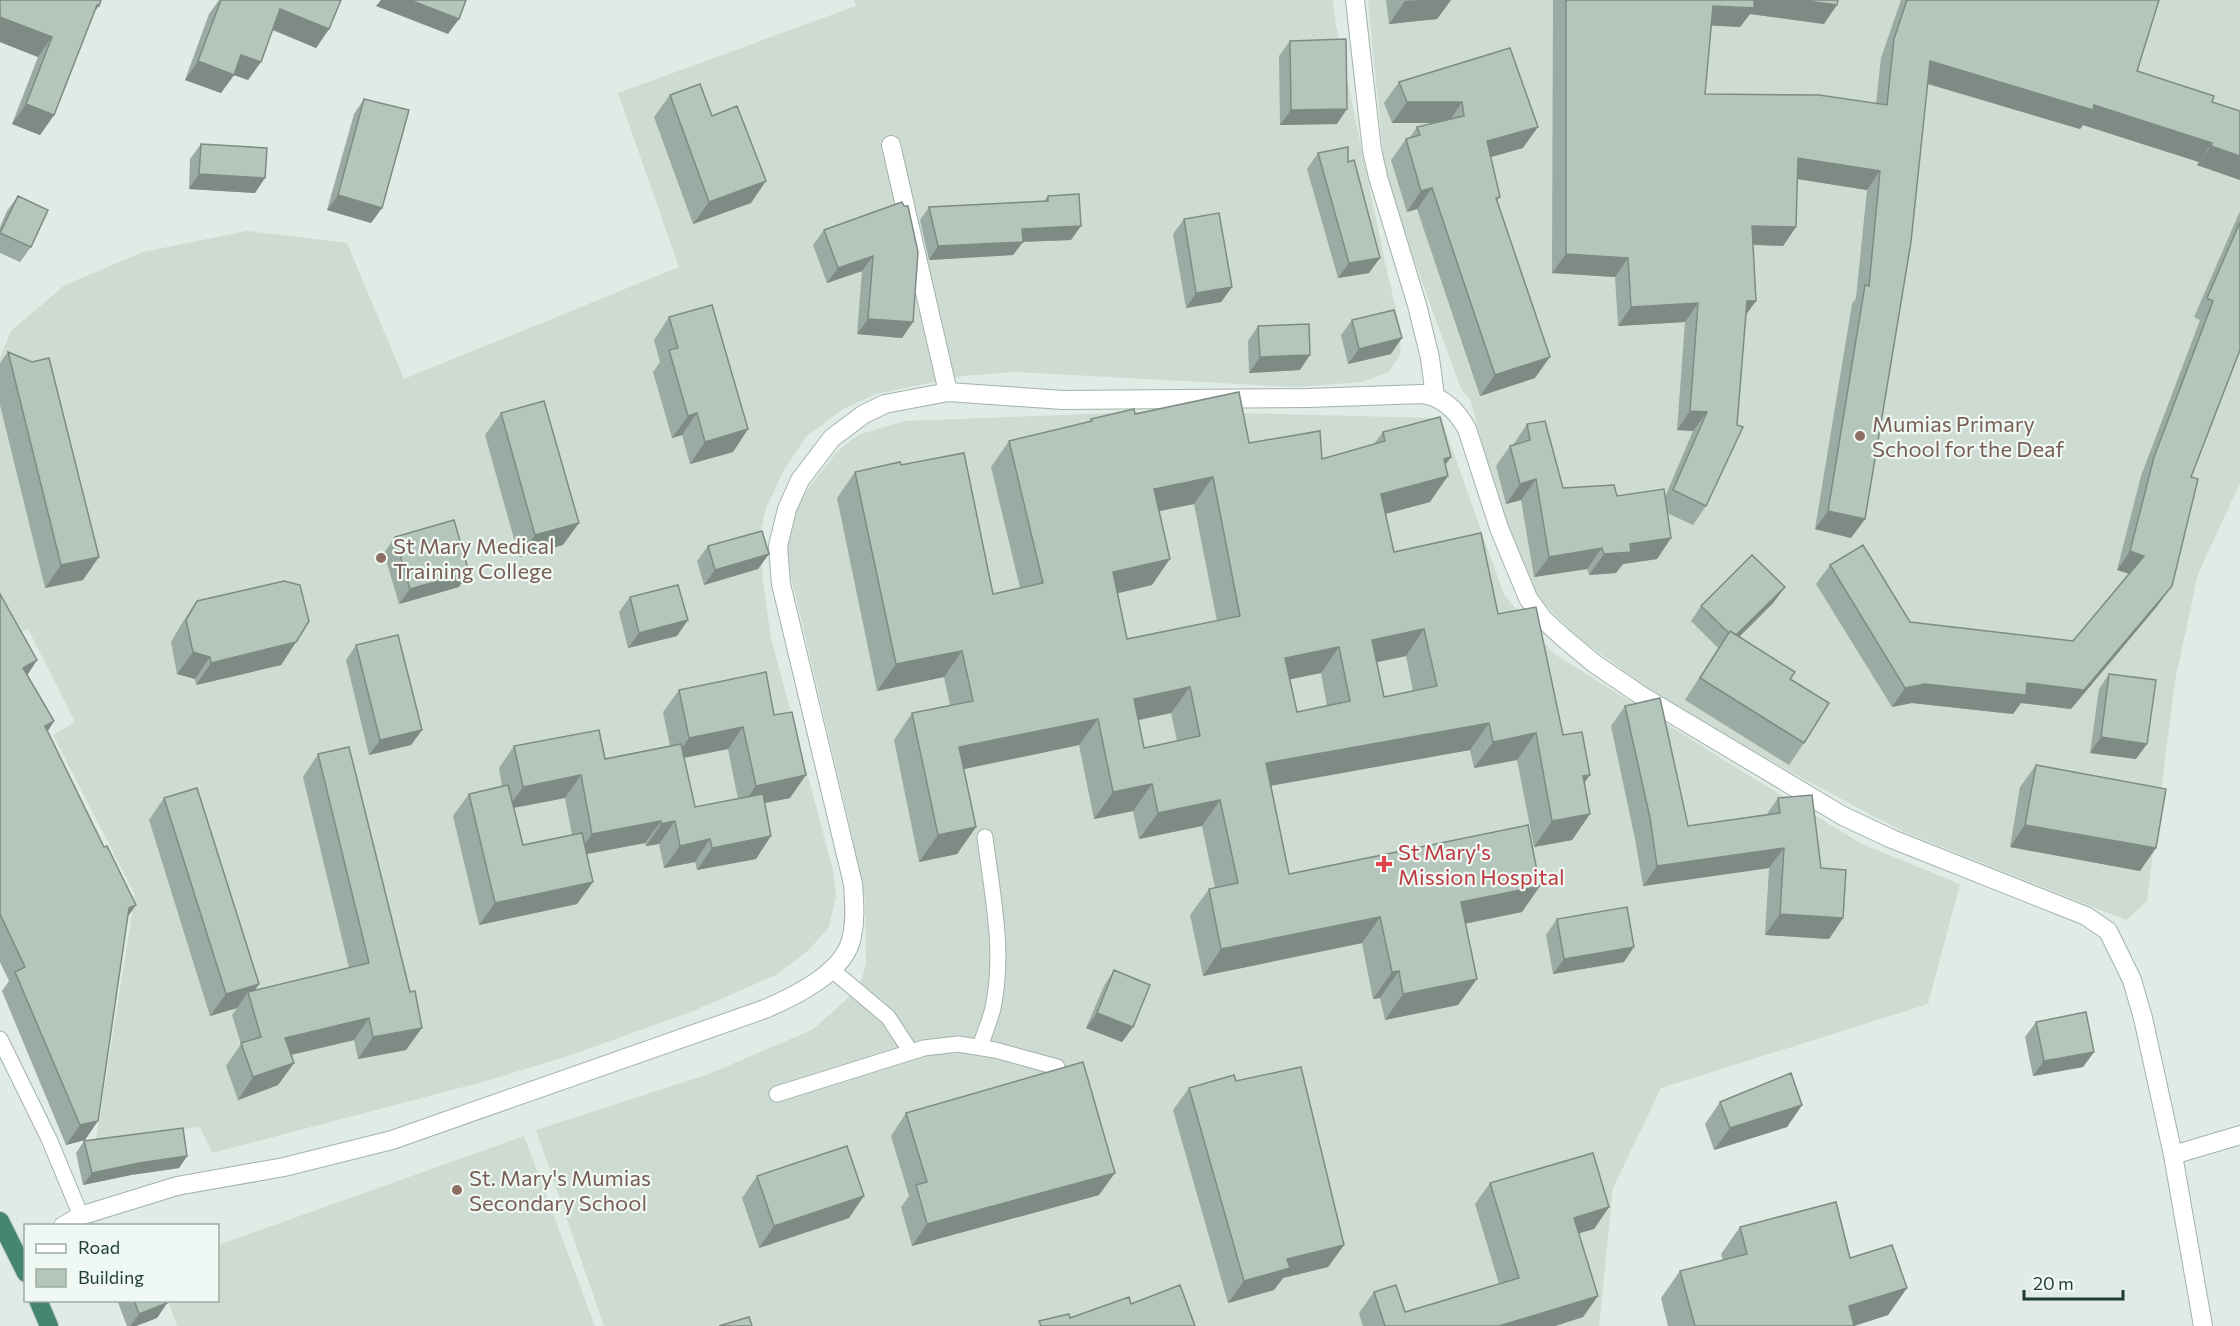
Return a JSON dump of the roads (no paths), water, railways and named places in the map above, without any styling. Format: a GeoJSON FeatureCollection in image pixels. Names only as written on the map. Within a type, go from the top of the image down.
{"type":"FeatureCollection","features":[{"type":"Feature","properties":{"kind":"highway"},"geometry":{"type":"LineString","coordinates":[[0,1221],[24,1264]]}},
{"type":"Feature","properties":{"kind":"highway"},"geometry":{"type":"LineString","coordinates":[[39,1302],[49,1326]]}},
{"type":"Feature","properties":{"kind":"street"},"geometry":{"type":"LineString","coordinates":[[1355,0],[1372,150],[1417,305],[1430,358],[1435,396]]}},
{"type":"Feature","properties":{"kind":"street"},"geometry":{"type":"LineString","coordinates":[[891,145],[948,393]]}},
{"type":"Feature","properties":{"kind":"street"},"geometry":{"type":"LineString","coordinates":[[67,1224],[81,1216],[129,1199],[177,1186],[284,1167],[392,1140],[765,1008],[798,995],[820,980],[831,969],[845,952],[852,938],[855,913],[853,884],[781,584],[778,546],[787,510],[800,480],[832,438],[864,414],[885,404],[948,393],[1063,400],[1308,398],[1423,394],[1435,396],[1453,410],[1467,429],[1499,528],[1528,598],[1543,619],[1588,658],[1642,696],[1843,816],[1892,839],[2086,916],[2109,931],[2132,980],[2143,1018],[2173,1155],[2202,1326]]}},
{"type":"Feature","properties":{"kind":"street"},"geometry":{"type":"LineString","coordinates":[[2173,1155],[2240,1135]]}},
{"type":"Feature","properties":{"kind":"lane"},"geometry":{"type":"LineString","coordinates":[[980,1047],[993,1009],[998,962],[985,837]]}},
{"type":"Feature","properties":{"kind":"lane"},"geometry":{"type":"LineString","coordinates":[[831,969],[888,1017],[911,1052]]}},
{"type":"Feature","properties":{"kind":"lane"},"geometry":{"type":"LineString","coordinates":[[0,1039],[49,1139],[81,1216]]}},
{"type":"Feature","properties":{"kind":"lane"},"geometry":{"type":"LineString","coordinates":[[777,1094],[924,1048],[958,1044],[980,1047],[1057,1067]]}},
{"type":"Feature","properties":{"kind":"place","name":"Mumias Primary School for the Deaf"},"geometry":{"type":"Point","coordinates":[1860,436]}},
{"type":"Feature","properties":{"kind":"place","name":"St Mary Medical Training College"},"geometry":{"type":"Point","coordinates":[381,558]}},
{"type":"Feature","properties":{"kind":"place","name":"St Mary's Mission Hospital"},"geometry":{"type":"Point","coordinates":[1384,864]}},
{"type":"Feature","properties":{"kind":"place","name":"St. Mary's Mumias Secondary School"},"geometry":{"type":"Point","coordinates":[457,1190]}}]}
